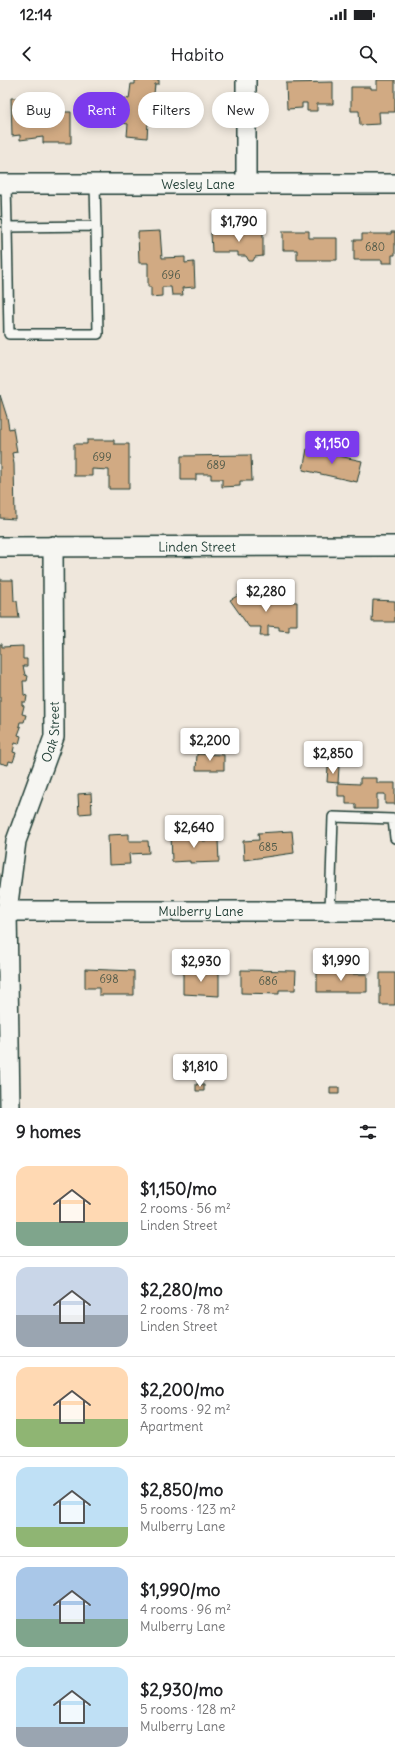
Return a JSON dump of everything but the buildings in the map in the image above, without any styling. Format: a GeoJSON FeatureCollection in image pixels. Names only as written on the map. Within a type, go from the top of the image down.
{"type":"FeatureCollection","features":[{"type":"Feature","properties":{"kind":"street"},"geometry":{"type":"LineString","coordinates":[[246,80],[246,183]]}},
{"type":"Feature","properties":{"kind":"street","name":"Wesley Lane"},"geometry":{"type":"LineString","coordinates":[[3,184],[395,184]]}},
{"type":"Feature","properties":{"kind":"street","name":"Oak Street"},"geometry":{"type":"LineString","coordinates":[[10,1108],[8,911],[16,841],[54,737],[54,546]]}},
{"type":"Feature","properties":{"kind":"street","name":"Linden Street"},"geometry":{"type":"LineString","coordinates":[[0,547],[395,546]]}},
{"type":"Feature","properties":{"kind":"street","name":"Mulberry Lane"},"geometry":{"type":"LineString","coordinates":[[8,911],[395,911]]}},
{"type":"Feature","properties":{"kind":"lane"},"geometry":{"type":"LineString","coordinates":[[3,184],[7,227],[3,266],[9,334],[98,334],[95,184]]}},
{"type":"Feature","properties":{"kind":"lane"},"geometry":{"type":"LineString","coordinates":[[7,227],[96,226]]}},
{"type":"Feature","properties":{"kind":"lane"},"geometry":{"type":"LineString","coordinates":[[330,911],[333,817],[393,819],[395,838]]}}]}
